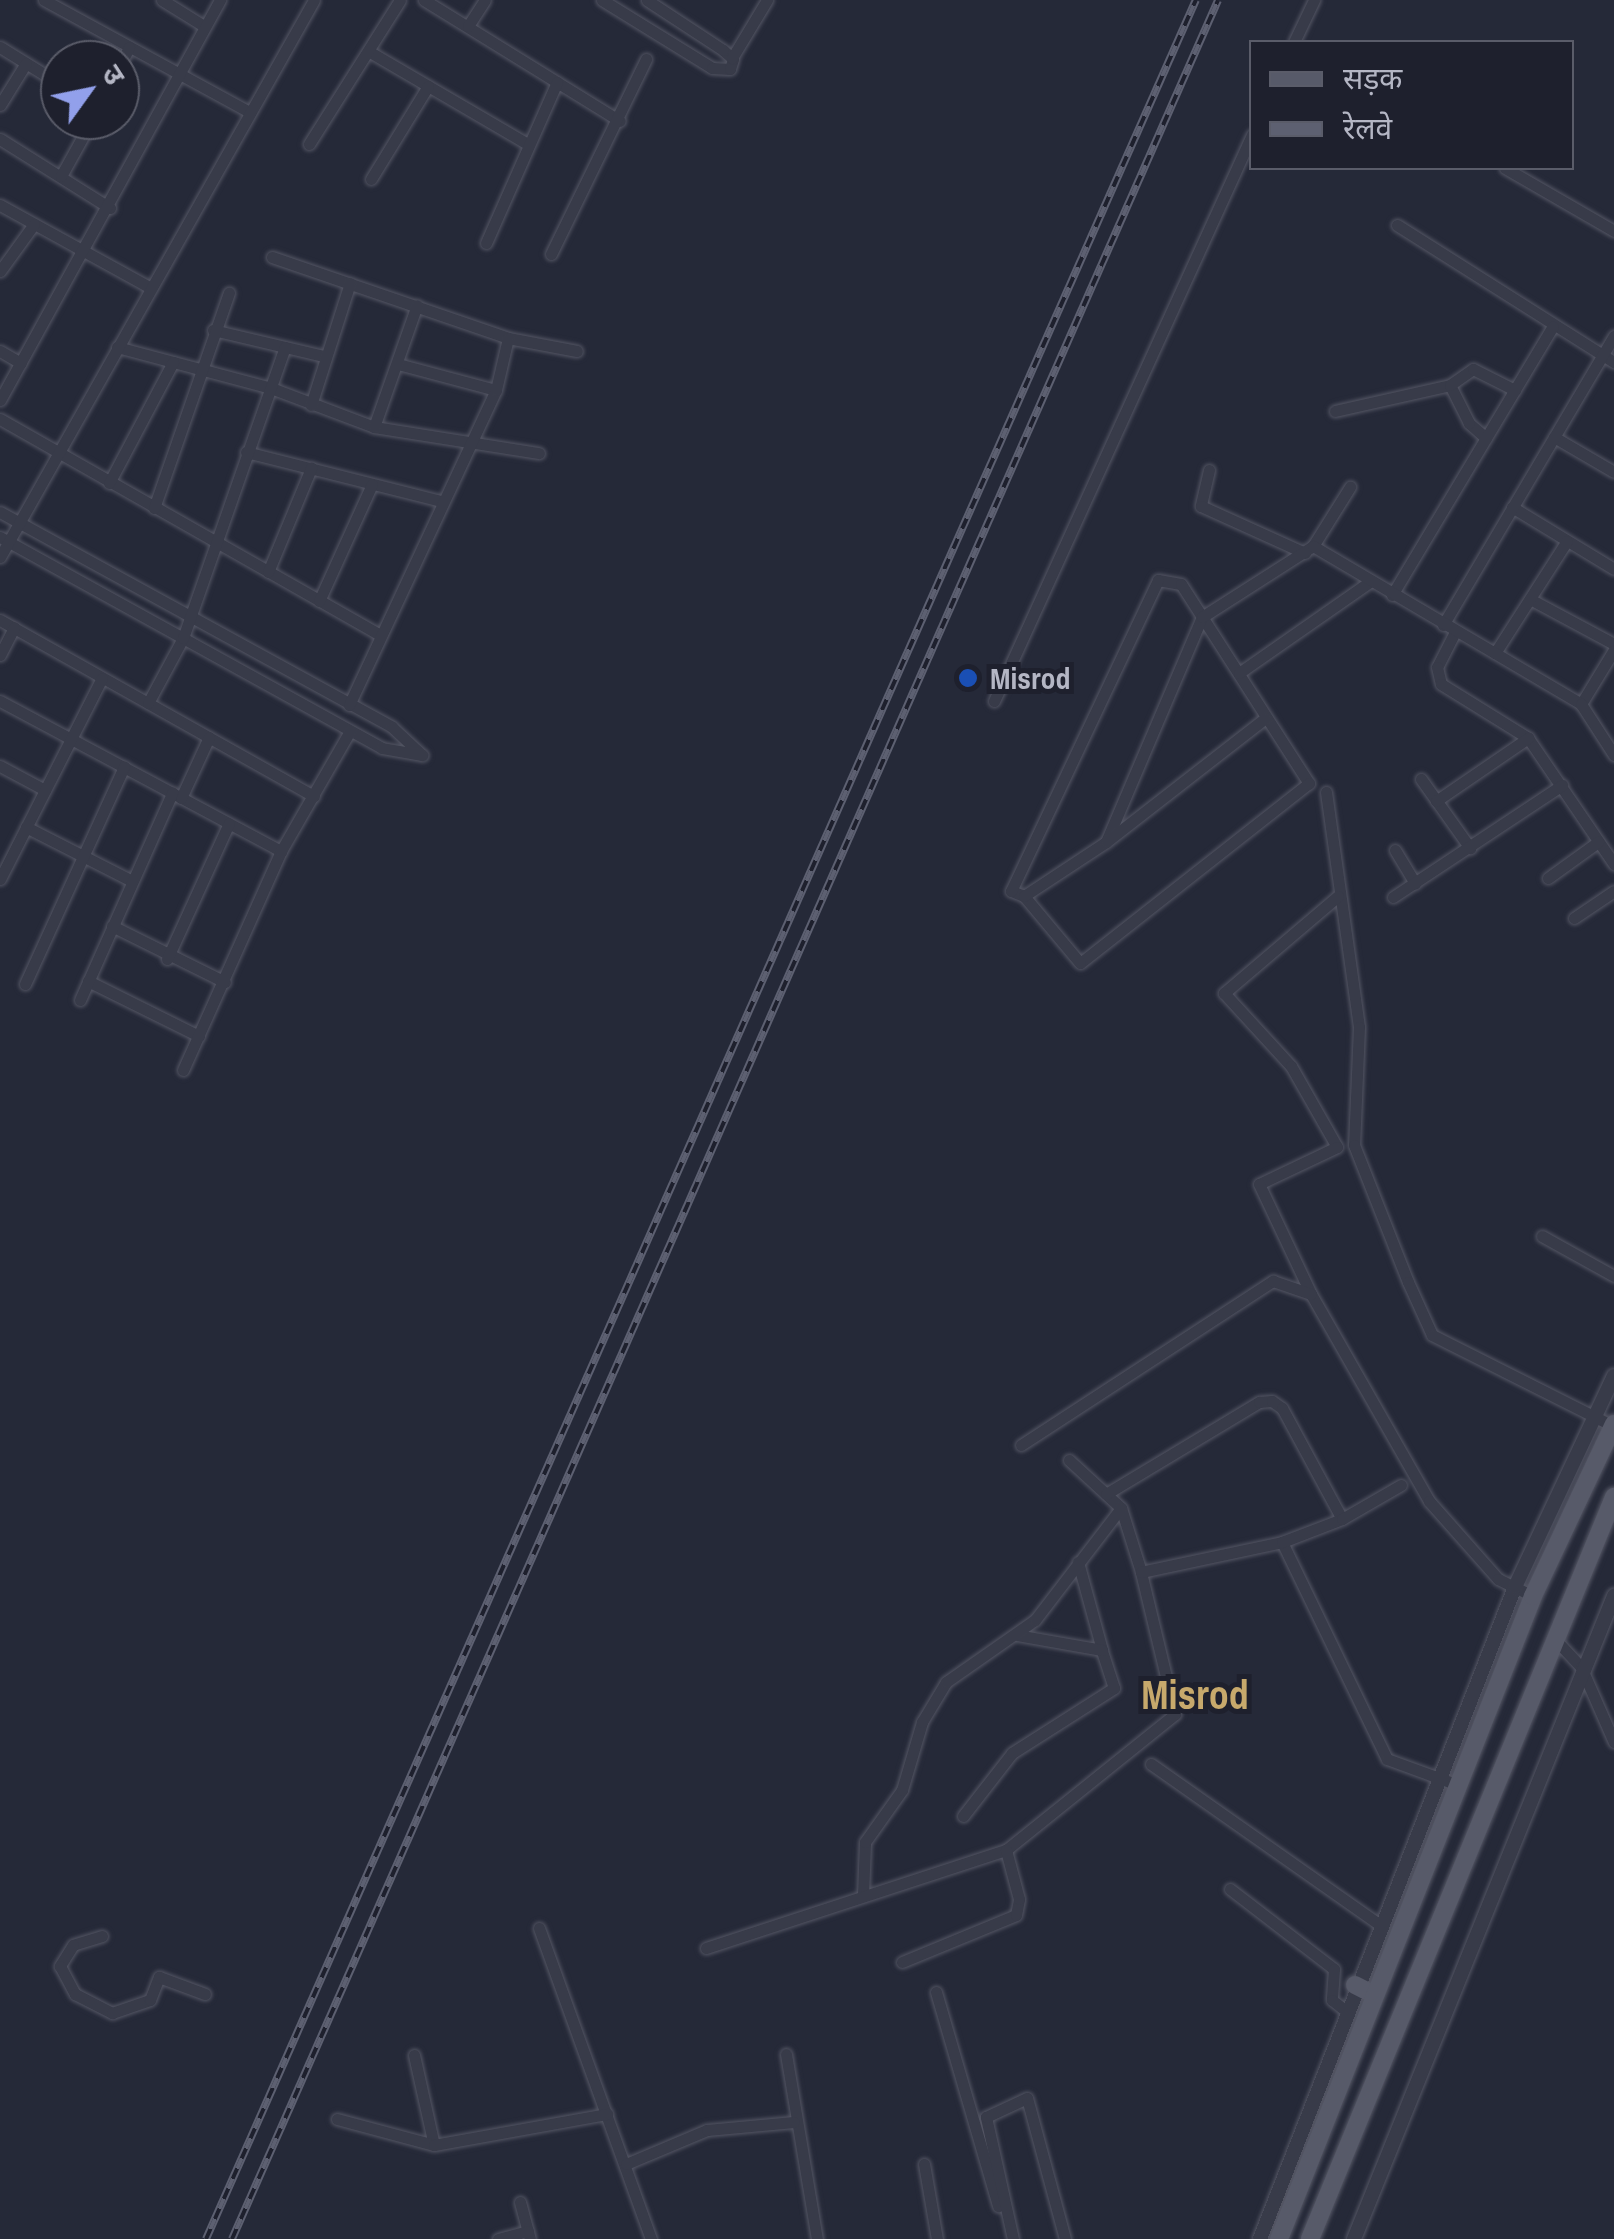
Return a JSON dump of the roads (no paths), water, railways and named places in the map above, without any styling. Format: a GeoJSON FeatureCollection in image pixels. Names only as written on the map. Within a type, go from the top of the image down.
{"type":"FeatureCollection","features":[{"type":"Feature","properties":{"kind":"main road"},"geometry":{"type":"LineString","coordinates":[[1279,2239],[1375,1995],[1450,1782],[1614,1425]]}},
{"type":"Feature","properties":{"kind":"main road"},"geometry":{"type":"LineString","coordinates":[[1310,2239],[1552,1637],[1614,1497]]}},
{"type":"Feature","properties":{"kind":"main road"},"geometry":{"type":"LineString","coordinates":[[1355,1985],[1375,1995]]}},
{"type":"Feature","properties":{"kind":"street"},"geometry":{"type":"LineString","coordinates":[[44,0],[67,5],[117,40]]}},
{"type":"Feature","properties":{"kind":"street"},"geometry":{"type":"LineString","coordinates":[[162,0],[204,26]]}},
{"type":"Feature","properties":{"kind":"street"},"geometry":{"type":"LineString","coordinates":[[0,400],[86,252],[220,0]]}},
{"type":"Feature","properties":{"kind":"street"},"geometry":{"type":"LineString","coordinates":[[0,558],[4,540],[20,523],[314,0]]}},
{"type":"Feature","properties":{"kind":"street"},"geometry":{"type":"LineString","coordinates":[[310,144],[400,0]]}},
{"type":"Feature","properties":{"kind":"street"},"geometry":{"type":"LineString","coordinates":[[424,0],[620,121]]}},
{"type":"Feature","properties":{"kind":"street"},"geometry":{"type":"LineString","coordinates":[[468,26],[484,0]]}},
{"type":"Feature","properties":{"kind":"street"},"geometry":{"type":"LineString","coordinates":[[602,0],[712,68],[730,70],[732,58],[767,0]]}},
{"type":"Feature","properties":{"kind":"street"},"geometry":{"type":"LineString","coordinates":[[647,0],[664,5],[732,58]]}},
{"type":"Feature","properties":{"kind":"street"},"geometry":{"type":"LineString","coordinates":[[1295,40],[1314,0]]}},
{"type":"Feature","properties":{"kind":"street"},"geometry":{"type":"LineString","coordinates":[[0,46],[40,72]]}},
{"type":"Feature","properties":{"kind":"street"},"geometry":{"type":"LineString","coordinates":[[370,52],[526,143]]}},
{"type":"Feature","properties":{"kind":"street"},"geometry":{"type":"LineString","coordinates":[[140,54],[248,112]]}},
{"type":"Feature","properties":{"kind":"street"},"geometry":{"type":"LineString","coordinates":[[551,254],[620,121],[646,59]]}},
{"type":"Feature","properties":{"kind":"street"},"geometry":{"type":"LineString","coordinates":[[0,105],[26,63]]}},
{"type":"Feature","properties":{"kind":"street"},"geometry":{"type":"LineString","coordinates":[[486,243],[526,143],[558,82]]}},
{"type":"Feature","properties":{"kind":"street"},"geometry":{"type":"LineString","coordinates":[[371,179],[428,86]]}},
{"type":"Feature","properties":{"kind":"street"},"geometry":{"type":"LineString","coordinates":[[0,139],[110,208]]}},
{"type":"Feature","properties":{"kind":"street"},"geometry":{"type":"LineString","coordinates":[[60,176],[81,140]]}},
{"type":"Feature","properties":{"kind":"street"},"geometry":{"type":"LineString","coordinates":[[994,700],[1249,142]]}},
{"type":"Feature","properties":{"kind":"street"},"geometry":{"type":"LineString","coordinates":[[1508,170],[1614,231]]}},
{"type":"Feature","properties":{"kind":"street"},"geometry":{"type":"LineString","coordinates":[[0,205],[151,288]]}},
{"type":"Feature","properties":{"kind":"street"},"geometry":{"type":"LineString","coordinates":[[0,271],[34,224]]}},
{"type":"Feature","properties":{"kind":"street"},"geometry":{"type":"LineString","coordinates":[[1397,225],[1608,359]]}},
{"type":"Feature","properties":{"kind":"street"},"geometry":{"type":"LineString","coordinates":[[272,256],[508,338],[577,351]]}},
{"type":"Feature","properties":{"kind":"street"},"geometry":{"type":"LineString","coordinates":[[311,405],[350,282]]}},
{"type":"Feature","properties":{"kind":"street"},"geometry":{"type":"LineString","coordinates":[[154,508],[228,293]]}},
{"type":"Feature","properties":{"kind":"street"},"geometry":{"type":"LineString","coordinates":[[374,427],[417,305]]}},
{"type":"Feature","properties":{"kind":"street"},"geometry":{"type":"LineString","coordinates":[[1392,595],[1553,326]]}},
{"type":"Feature","properties":{"kind":"street"},"geometry":{"type":"LineString","coordinates":[[213,330],[324,356]]}},
{"type":"Feature","properties":{"kind":"street"},"geometry":{"type":"LineString","coordinates":[[1443,626],[1554,437],[1608,359],[1614,336]]}},
{"type":"Feature","properties":{"kind":"street"},"geometry":{"type":"LineString","coordinates":[[348,705],[377,633],[496,390],[508,338]]}},
{"type":"Feature","properties":{"kind":"street"},"geometry":{"type":"LineString","coordinates":[[117,347],[271,388],[374,427],[539,453]]}},
{"type":"Feature","properties":{"kind":"street"},"geometry":{"type":"LineString","coordinates":[[148,704],[183,638],[286,347]]}},
{"type":"Feature","properties":{"kind":"street"},"geometry":{"type":"LineString","coordinates":[[0,350],[22,362]]}},
{"type":"Feature","properties":{"kind":"street"},"geometry":{"type":"LineString","coordinates":[[109,483],[173,362]]}},
{"type":"Feature","properties":{"kind":"street"},"geometry":{"type":"LineString","coordinates":[[398,364],[496,390]]}},
{"type":"Feature","properties":{"kind":"street"},"geometry":{"type":"LineString","coordinates":[[1335,411],[1450,385],[1473,369],[1514,390]]}},
{"type":"Feature","properties":{"kind":"street"},"geometry":{"type":"LineString","coordinates":[[1450,385],[1470,423],[1486,438]]}},
{"type":"Feature","properties":{"kind":"street"},"geometry":{"type":"LineString","coordinates":[[0,420],[377,633]]}},
{"type":"Feature","properties":{"kind":"street"},"geometry":{"type":"LineString","coordinates":[[1554,437],[1614,472]]}},
{"type":"Feature","properties":{"kind":"street"},"geometry":{"type":"LineString","coordinates":[[246,452],[441,501]]}},
{"type":"Feature","properties":{"kind":"street"},"geometry":{"type":"LineString","coordinates":[[268,572],[311,468]]}},
{"type":"Feature","properties":{"kind":"street"},"geometry":{"type":"LineString","coordinates":[[1210,470],[1201,506],[1309,550],[1371,581],[1581,704],[1614,755]]}},
{"type":"Feature","properties":{"kind":"street"},"geometry":{"type":"LineString","coordinates":[[319,601],[372,484]]}},
{"type":"Feature","properties":{"kind":"street"},"geometry":{"type":"LineString","coordinates":[[1106,842],[1202,617],[1309,550],[1350,487]]}},
{"type":"Feature","properties":{"kind":"street"},"geometry":{"type":"LineString","coordinates":[[1512,507],[1614,569]]}},
{"type":"Feature","properties":{"kind":"street"},"geometry":{"type":"LineString","coordinates":[[0,512],[392,727],[422,756],[382,748],[4,540]]}},
{"type":"Feature","properties":{"kind":"street"},"geometry":{"type":"LineString","coordinates":[[1495,653],[1567,541]]}},
{"type":"Feature","properties":{"kind":"street"},"geometry":{"type":"LineString","coordinates":[[1158,580],[1181,584],[1238,673],[1310,782],[1080,962],[1024,896],[1011,892],[1158,580]]}},
{"type":"Feature","properties":{"kind":"street"},"geometry":{"type":"LineString","coordinates":[[1238,673],[1371,581]]}},
{"type":"Feature","properties":{"kind":"street"},"geometry":{"type":"LineString","coordinates":[[1530,598],[1614,647],[1581,704]]}},
{"type":"Feature","properties":{"kind":"street"},"geometry":{"type":"LineString","coordinates":[[0,620],[314,796]]}},
{"type":"Feature","properties":{"kind":"street"},"geometry":{"type":"LineString","coordinates":[[0,655],[14,627]]}},
{"type":"Feature","properties":{"kind":"street"},"geometry":{"type":"LineString","coordinates":[[1455,632],[1437,667],[1440,684],[1528,738],[1614,864]]}},
{"type":"Feature","properties":{"kind":"street"},"geometry":{"type":"LineString","coordinates":[[0,879],[102,678]]}},
{"type":"Feature","properties":{"kind":"street"},"geometry":{"type":"LineString","coordinates":[[0,701],[282,851]]}},
{"type":"Feature","properties":{"kind":"street"},"geometry":{"type":"LineString","coordinates":[[1024,896],[1106,842],[1265,718]]}},
{"type":"Feature","properties":{"kind":"street"},"geometry":{"type":"LineString","coordinates":[[183,1070],[282,851],[350,731]]}},
{"type":"Feature","properties":{"kind":"street"},"geometry":{"type":"LineString","coordinates":[[80,1000],[132,881],[210,737]]}},
{"type":"Feature","properties":{"kind":"street"},"geometry":{"type":"LineString","coordinates":[[1436,801],[1528,738]]}},
{"type":"Feature","properties":{"kind":"street"},"geometry":{"type":"LineString","coordinates":[[0,766],[44,790]]}},
{"type":"Feature","properties":{"kind":"street"},"geometry":{"type":"LineString","coordinates":[[25,984],[79,858],[124,767]]}},
{"type":"Feature","properties":{"kind":"street"},"geometry":{"type":"LineString","coordinates":[[1421,780],[1470,848]]}},
{"type":"Feature","properties":{"kind":"street"},"geometry":{"type":"LineString","coordinates":[[1393,898],[1562,785]]}},
{"type":"Feature","properties":{"kind":"street"},"geometry":{"type":"LineString","coordinates":[[1326,792],[1359,1026],[1354,1146],[1432,1335],[1614,1425]]}},
{"type":"Feature","properties":{"kind":"street"},"geometry":{"type":"LineString","coordinates":[[167,958],[229,824]]}},
{"type":"Feature","properties":{"kind":"street"},"geometry":{"type":"LineString","coordinates":[[26,828],[79,858],[132,881]]}},
{"type":"Feature","properties":{"kind":"street"},"geometry":{"type":"LineString","coordinates":[[1548,878],[1598,842]]}},
{"type":"Feature","properties":{"kind":"street"},"geometry":{"type":"LineString","coordinates":[[0,843],[14,850]]}},
{"type":"Feature","properties":{"kind":"street"},"geometry":{"type":"LineString","coordinates":[[1394,850],[1415,883]]}},
{"type":"Feature","properties":{"kind":"street"},"geometry":{"type":"LineString","coordinates":[[1574,918],[1614,891]]}},
{"type":"Feature","properties":{"kind":"street"},"geometry":{"type":"LineString","coordinates":[[1338,896],[1224,993],[1290,1066],[1338,1147],[1259,1184],[1311,1294],[1429,1501],[1460,1543],[1515,1587],[1533,1596]]}},
{"type":"Feature","properties":{"kind":"street"},"geometry":{"type":"LineString","coordinates":[[112,926],[167,958],[225,982]]}},
{"type":"Feature","properties":{"kind":"street"},"geometry":{"type":"LineString","coordinates":[[88,980],[199,1036]]}},
{"type":"Feature","properties":{"kind":"street"},"geometry":{"type":"LineString","coordinates":[[1542,1236],[1614,1276]]}},
{"type":"Feature","properties":{"kind":"street"},"geometry":{"type":"LineString","coordinates":[[1021,1445],[1273,1282],[1311,1294]]}},
{"type":"Feature","properties":{"kind":"street"},"geometry":{"type":"LineString","coordinates":[[1260,2239],[1355,1985],[1450,1782],[1515,1587],[1614,1376]]}},
{"type":"Feature","properties":{"kind":"street"},"geometry":{"type":"LineString","coordinates":[[1106,1494],[1259,1402],[1272,1401],[1282,1408],[1342,1519]]}},
{"type":"Feature","properties":{"kind":"street"},"geometry":{"type":"LineString","coordinates":[[706,1948],[1006,1850],[1175,1714],[1141,1572],[1121,1508],[1069,1460]]}},
{"type":"Feature","properties":{"kind":"street"},"geometry":{"type":"LineString","coordinates":[[1141,1572],[1282,1542],[1342,1519],[1400,1485]]}},
{"type":"Feature","properties":{"kind":"street"},"geometry":{"type":"LineString","coordinates":[[862,1895],[865,1842],[902,1790],[922,1722],[946,1682],[1017,1635],[1121,1508]]}},
{"type":"Feature","properties":{"kind":"street"},"geometry":{"type":"LineString","coordinates":[[1282,1542],[1386,1760],[1450,1782]]}},
{"type":"Feature","properties":{"kind":"street"},"geometry":{"type":"LineString","coordinates":[[963,1816],[1012,1753],[1114,1688],[1078,1562]]}},
{"type":"Feature","properties":{"kind":"street"},"geometry":{"type":"LineString","coordinates":[[1354,2239],[1582,1667],[1614,1596]]}},
{"type":"Feature","properties":{"kind":"street"},"geometry":{"type":"LineString","coordinates":[[1017,1635],[1102,1650]]}},
{"type":"Feature","properties":{"kind":"street"},"geometry":{"type":"LineString","coordinates":[[1552,1637],[1582,1667],[1614,1742]]}},
{"type":"Feature","properties":{"kind":"street"},"geometry":{"type":"LineString","coordinates":[[1151,1764],[1380,1925]]}},
{"type":"Feature","properties":{"kind":"street"},"geometry":{"type":"LineString","coordinates":[[902,1962],[1016,1916],[1019,1900],[1006,1850]]}},
{"type":"Feature","properties":{"kind":"street"},"geometry":{"type":"LineString","coordinates":[[1230,1888],[1334,1969],[1332,2000],[1345,2010]]}},
{"type":"Feature","properties":{"kind":"street"},"geometry":{"type":"LineString","coordinates":[[539,1928],[651,2239]]}},
{"type":"Feature","properties":{"kind":"street"},"geometry":{"type":"LineString","coordinates":[[102,1936],[73,1945],[60,1966],[75,1994],[112,2014],[150,2000],[159,1977],[205,1994]]}},
{"type":"Feature","properties":{"kind":"street"},"geometry":{"type":"LineString","coordinates":[[936,1992],[1006,2239]]}},
{"type":"Feature","properties":{"kind":"street"},"geometry":{"type":"LineString","coordinates":[[414,2054],[434,2145]]}},
{"type":"Feature","properties":{"kind":"street"},"geometry":{"type":"LineString","coordinates":[[786,2054],[794,2122],[817,2239]]}},
{"type":"Feature","properties":{"kind":"street"},"geometry":{"type":"LineString","coordinates":[[1013,2239],[986,2117],[1026,2098],[1064,2239]]}},
{"type":"Feature","properties":{"kind":"street"},"geometry":{"type":"LineString","coordinates":[[338,2118],[434,2145],[607,2114]]}},
{"type":"Feature","properties":{"kind":"street"},"geometry":{"type":"LineString","coordinates":[[626,2164],[707,2130],[794,2122]]}},
{"type":"Feature","properties":{"kind":"street"},"geometry":{"type":"LineString","coordinates":[[924,2164],[937,2239]]}},
{"type":"Feature","properties":{"kind":"street"},"geometry":{"type":"LineString","coordinates":[[498,2239],[529,2235],[520,2202]]}},
{"type":"Feature","properties":{"kind":"railway"},"geometry":{"type":"LineString","coordinates":[[206,2239],[1196,0]]}},
{"type":"Feature","properties":{"kind":"railway"},"geometry":{"type":"LineString","coordinates":[[232,2239],[1218,0]]}},
{"type":"Feature","properties":{"kind":"place","name":"Misrod"},"geometry":{"type":"Point","coordinates":[968,678]}},
{"type":"Feature","properties":{"kind":"district","name":"Misrod"},"geometry":{"type":"Point","coordinates":[1195,1695]}}]}
